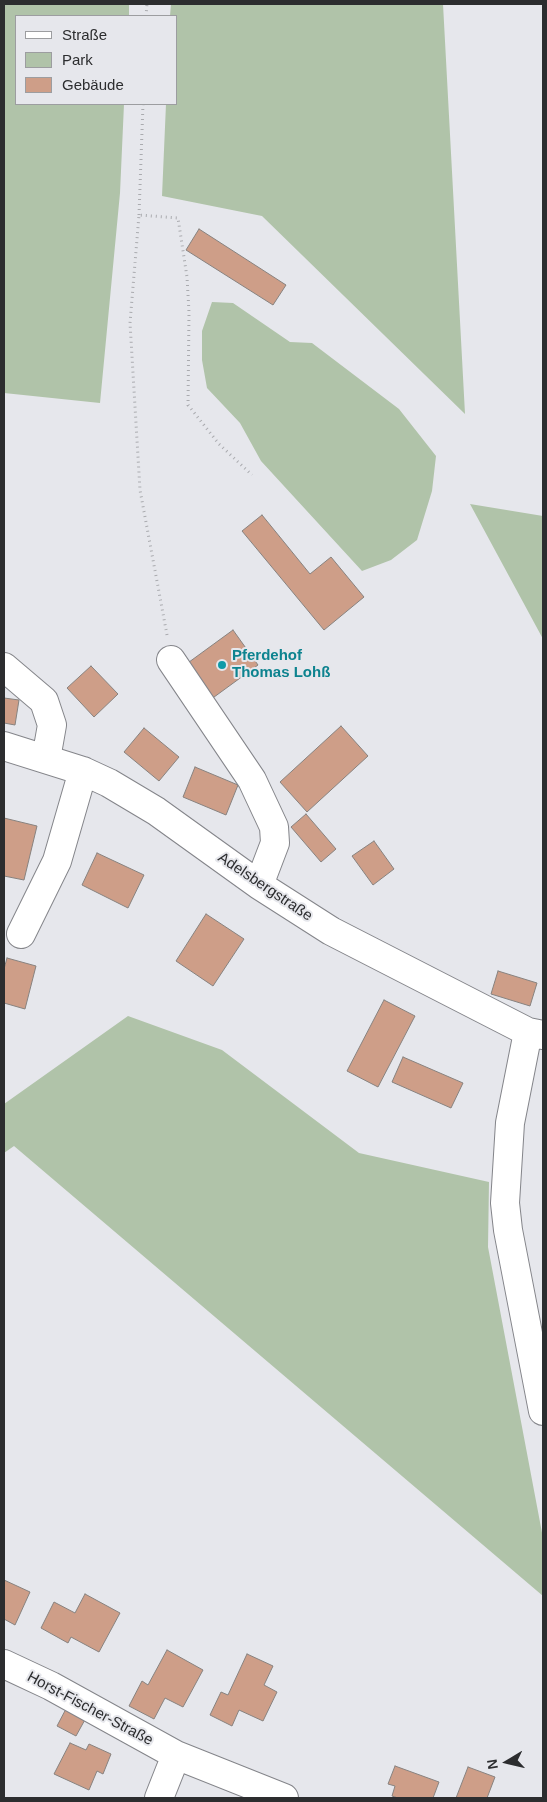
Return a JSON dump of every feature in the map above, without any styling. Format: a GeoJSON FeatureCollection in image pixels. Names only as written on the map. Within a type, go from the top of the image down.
{"type":"FeatureCollection","features":[{"type":"Feature","properties":{"kind":"street"},"geometry":{"type":"LineString","coordinates":[[172,660],[252,780],[274,827],[275,843],[259,885]]}},
{"type":"Feature","properties":{"kind":"street"},"geometry":{"type":"LineString","coordinates":[[4,668],[44,701],[52,725],[46,759]]}},
{"type":"Feature","properties":{"kind":"street","name":"Adelsbergstraße"},"geometry":{"type":"LineString","coordinates":[[4,746],[83,771],[110,783],[156,811],[259,885],[331,931],[536,1033]]}},
{"type":"Feature","properties":{"kind":"street"},"geometry":{"type":"LineString","coordinates":[[21,934],[57,861],[83,771]]}},
{"type":"Feature","properties":{"kind":"street"},"geometry":{"type":"LineString","coordinates":[[536,1033],[510,1123],[505,1203],[508,1230],[543,1411]]}},
{"type":"Feature","properties":{"kind":"street","name":"Horst-Fischer-Straße"},"geometry":{"type":"LineString","coordinates":[[4,1664],[51,1686],[176,1755],[284,1798]]}},
{"type":"Feature","properties":{"kind":"street"},"geometry":{"type":"LineString","coordinates":[[160,1798],[176,1755]]}},
{"type":"Feature","properties":{"kind":"path"},"geometry":{"type":"LineString","coordinates":[[143,105],[139,215],[130,323],[140,490],[172,660]]}},
{"type":"Feature","properties":{"kind":"path"},"geometry":{"type":"LineString","coordinates":[[139,215],[178,218],[187,277],[189,312],[188,405],[219,444],[252,475]]}},
{"type":"Feature","properties":{"kind":"green space"},"geometry":{"type":"Polygon","coordinates":[[[4,4],[129,4],[129,15],[15,15],[15,105],[124,105],[120,193],[100,403],[4,393],[4,4]]]}},
{"type":"Feature","properties":{"kind":"green space"},"geometry":{"type":"Polygon","coordinates":[[[171,4],[443,4],[465,414],[262,216],[162,196],[166,105],[178,105],[178,15],[170,15],[171,4]]]}},
{"type":"Feature","properties":{"kind":"green space"},"geometry":{"type":"Polygon","coordinates":[[[212,302],[233,303],[290,342],[312,343],[399,409],[436,456],[432,491],[417,540],[391,560],[362,571],[261,461],[240,423],[207,388],[202,360],[202,331],[212,302]]]}},
{"type":"Feature","properties":{"kind":"green space"},"geometry":{"type":"Polygon","coordinates":[[[470,504],[543,516],[543,639],[470,504]]]}},
{"type":"Feature","properties":{"kind":"green space"},"geometry":{"type":"Polygon","coordinates":[[[128,1016],[222,1050],[359,1153],[489,1182],[488,1247],[543,1538],[543,1596],[14,1146],[4,1153],[4,1104],[128,1016]]]}},
{"type":"Feature","properties":{"kind":"building"},"geometry":{"type":"Polygon","coordinates":[[[199,229],[286,285],[273,305],[186,250],[199,229]]]}},
{"type":"Feature","properties":{"kind":"building"},"geometry":{"type":"Polygon","coordinates":[[[262,515],[310,574],[331,557],[364,597],[324,630],[242,531],[262,515]]]}},
{"type":"Feature","properties":{"kind":"building","name":"Pferdehof Thomas Lohß"},"geometry":{"type":"Polygon","coordinates":[[[233,630],[258,665],[210,700],[185,665],[233,630]]]}},
{"type":"Feature","properties":{"kind":"building"},"geometry":{"type":"Polygon","coordinates":[[[91,666],[118,694],[94,717],[67,688],[91,666]]]}},
{"type":"Feature","properties":{"kind":"building"},"geometry":{"type":"Polygon","coordinates":[[[4,698],[19,700],[15,725],[4,723],[4,698]]]}},
{"type":"Feature","properties":{"kind":"building"},"geometry":{"type":"Polygon","coordinates":[[[341,726],[368,756],[307,812],[280,782],[341,726]]]}},
{"type":"Feature","properties":{"kind":"building"},"geometry":{"type":"Polygon","coordinates":[[[144,728],[179,757],[159,781],[124,752],[144,728]]]}},
{"type":"Feature","properties":{"kind":"building"},"geometry":{"type":"Polygon","coordinates":[[[195,767],[238,785],[226,815],[183,797],[195,767]]]}},
{"type":"Feature","properties":{"kind":"building"},"geometry":{"type":"Polygon","coordinates":[[[306,814],[336,849],[321,862],[291,827],[306,814]]]}},
{"type":"Feature","properties":{"kind":"building"},"geometry":{"type":"Polygon","coordinates":[[[4,818],[37,826],[24,880],[4,876],[4,818]]]}},
{"type":"Feature","properties":{"kind":"building"},"geometry":{"type":"Polygon","coordinates":[[[374,841],[394,869],[373,885],[352,856],[374,841]]]}},
{"type":"Feature","properties":{"kind":"building"},"geometry":{"type":"Polygon","coordinates":[[[97,853],[144,875],[128,908],[82,885],[97,853]]]}},
{"type":"Feature","properties":{"kind":"building"},"geometry":{"type":"Polygon","coordinates":[[[206,914],[244,939],[213,986],[176,961],[206,914]]]}},
{"type":"Feature","properties":{"kind":"building"},"geometry":{"type":"Polygon","coordinates":[[[7,958],[36,966],[25,1009],[4,1003],[4,969],[7,958]]]}},
{"type":"Feature","properties":{"kind":"building"},"geometry":{"type":"Polygon","coordinates":[[[498,971],[537,983],[530,1006],[491,994],[498,971]]]}},
{"type":"Feature","properties":{"kind":"building"},"geometry":{"type":"Polygon","coordinates":[[[384,1000],[415,1016],[378,1087],[347,1071],[384,1000]]]}},
{"type":"Feature","properties":{"kind":"building"},"geometry":{"type":"Polygon","coordinates":[[[403,1057],[463,1083],[451,1108],[392,1082],[403,1057]]]}},
{"type":"Feature","properties":{"kind":"building"},"geometry":{"type":"Polygon","coordinates":[[[4,1580],[30,1592],[15,1625],[4,1619],[4,1580]]]}},
{"type":"Feature","properties":{"kind":"building"},"geometry":{"type":"Polygon","coordinates":[[[85,1594],[120,1613],[99,1652],[71,1637],[68,1643],[41,1628],[54,1602],[75,1613],[85,1594]]]}},
{"type":"Feature","properties":{"kind":"building"},"geometry":{"type":"Polygon","coordinates":[[[167,1650],[203,1670],[183,1707],[165,1698],[154,1719],[129,1706],[142,1681],[148,1685],[167,1650]]]}},
{"type":"Feature","properties":{"kind":"building"},"geometry":{"type":"Polygon","coordinates":[[[247,1654],[273,1666],[264,1685],[277,1692],[263,1721],[239,1710],[232,1726],[210,1715],[221,1692],[228,1695],[247,1654]]]}},
{"type":"Feature","properties":{"kind":"building"},"geometry":{"type":"Polygon","coordinates":[[[67,1707],[87,1716],[76,1736],[57,1726],[67,1707]]]}},
{"type":"Feature","properties":{"kind":"building"},"geometry":{"type":"Polygon","coordinates":[[[70,1743],[86,1750],[89,1744],[111,1754],[103,1774],[97,1771],[89,1790],[54,1774],[70,1743]]]}},
{"type":"Feature","properties":{"kind":"building"},"geometry":{"type":"Polygon","coordinates":[[[395,1766],[439,1782],[433,1798],[398,1798],[392,1796],[395,1786],[388,1784],[395,1766]]]}},
{"type":"Feature","properties":{"kind":"building"},"geometry":{"type":"Polygon","coordinates":[[[468,1767],[495,1777],[487,1798],[456,1798],[468,1767]]]}},
{"type":"Feature","properties":{"kind":"place","name":"Pferdehof Thomas Lohß"},"geometry":{"type":"Point","coordinates":[222,665]}}]}
